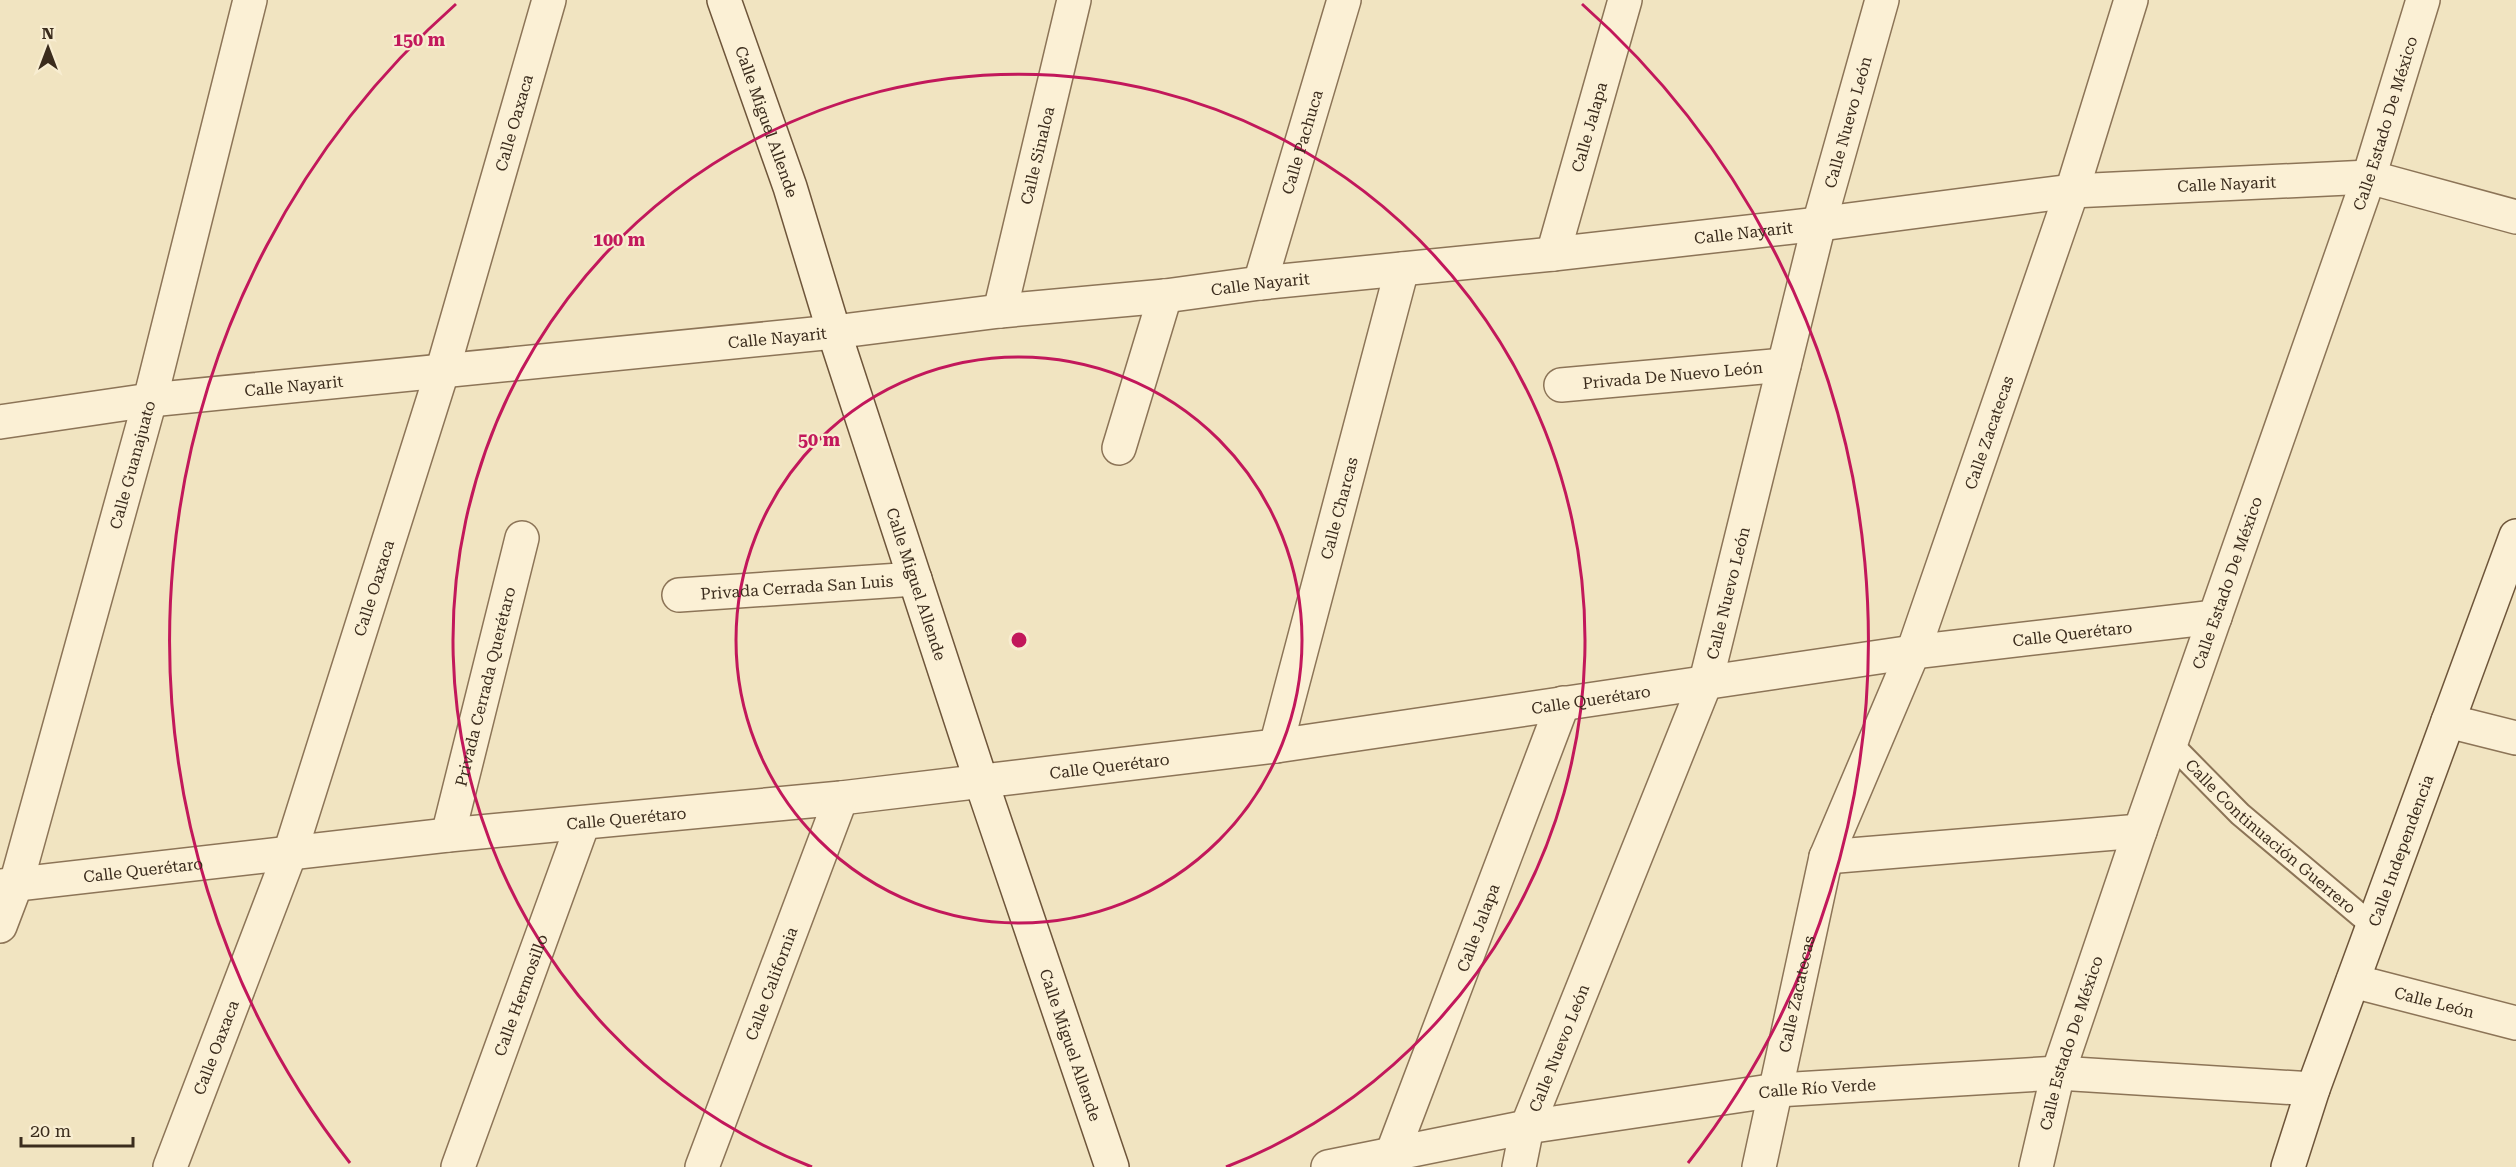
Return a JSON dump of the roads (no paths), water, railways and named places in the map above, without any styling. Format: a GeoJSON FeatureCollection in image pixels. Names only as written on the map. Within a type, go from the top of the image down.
{"type":"FeatureCollection","features":[{"type":"Feature","properties":{"kind":"street","name":"Calle Guanajuato"},"geometry":{"type":"LineString","coordinates":[[0,926],[8,885],[150,400],[250,0]]}},
{"type":"Feature","properties":{"kind":"street","name":"Calle Oaxaca"},"geometry":{"type":"LineString","coordinates":[[170,1167],[290,854],[442,372],[549,0]]}},
{"type":"Feature","properties":{"kind":"street","name":"Calle Miguel Allende"},"geometry":{"type":"LineString","coordinates":[[724,0],[790,187],[834,332],[981,781],[1112,1167]]}},
{"type":"Feature","properties":{"kind":"street","name":"Calle Sinaloa"},"geometry":{"type":"LineString","coordinates":[[1000,311],[1074,0]]}},
{"type":"Feature","properties":{"kind":"street","name":"Calle Pachuca"},"geometry":{"type":"LineString","coordinates":[[1260,283],[1344,0]]}},
{"type":"Feature","properties":{"kind":"street","name":"Calle Jalapa"},"geometry":{"type":"LineString","coordinates":[[1552,254],[1625,0]]}},
{"type":"Feature","properties":{"kind":"street","name":"Calle Nuevo León"},"geometry":{"type":"LineString","coordinates":[[1519,1167],[1527,1127],[1706,681],[1819,224],[1882,0]]}},
{"type":"Feature","properties":{"kind":"street","name":"Calle Zacatecas"},"geometry":{"type":"LineString","coordinates":[[1759,1167],[1826,857],[1913,652],[2072,191],[2132,0]]}},
{"type":"Feature","properties":{"kind":"street","name":"Calle Estado De México"},"geometry":{"type":"LineString","coordinates":[[2036,1167],[2058,1073],[2140,831],[2369,177],[2424,0]]}},
{"type":"Feature","properties":{"kind":"street","name":"Calle Nayarit"},"geometry":{"type":"LineString","coordinates":[[0,422],[150,400],[834,332],[1000,311],[1166,296],[1260,283],[1402,270],[1819,224],[2072,191],[2369,177],[2516,217]]}},
{"type":"Feature","properties":{"kind":"street","name":"Calle Charcas"},"geometry":{"type":"LineString","coordinates":[[1276,746],[1402,270]]}},
{"type":"Feature","properties":{"kind":"street"},"geometry":{"type":"LineString","coordinates":[[1119,448],[1166,296]]}},
{"type":"Feature","properties":{"kind":"street","name":"Privada De Nuevo León"},"geometry":{"type":"LineString","coordinates":[[1561,385],[1784,365]]}},
{"type":"Feature","properties":{"kind":"street","name":"Calle Independencia"},"geometry":{"type":"LineString","coordinates":[[2288,1167],[2313,1089],[2516,536]]}},
{"type":"Feature","properties":{"kind":"street","name":"Privada Cerrada Querétaro"},"geometry":{"type":"LineString","coordinates":[[448,835],[522,538]]}},
{"type":"Feature","properties":{"kind":"street","name":"Privada Cerrada San Luis"},"geometry":{"type":"LineString","coordinates":[[679,595],[915,579]]}},
{"type":"Feature","properties":{"kind":"street","name":"Calle Querétaro"},"geometry":{"type":"LineString","coordinates":[[8,885],[448,835],[841,798],[1276,746],[1913,652],[2215,617]]}},
{"type":"Feature","properties":{"kind":"street","name":"Calle Jalapa"},"geometry":{"type":"LineString","coordinates":[[1392,1154],[1563,703]]}},
{"type":"Feature","properties":{"kind":"street"},"geometry":{"type":"LineString","coordinates":[[2448,721],[2516,738]]}},
{"type":"Feature","properties":{"kind":"street","name":"Calle California"},"geometry":{"type":"LineString","coordinates":[[702,1167],[841,798]]}},
{"type":"Feature","properties":{"kind":"street","name":"Calle Hermosillo"},"geometry":{"type":"LineString","coordinates":[[458,1167],[583,823]]}},
{"type":"Feature","properties":{"kind":"street"},"geometry":{"type":"LineString","coordinates":[[1826,857],[2140,831]]}},
{"type":"Feature","properties":{"kind":"street","name":"Calle León"},"geometry":{"type":"LineString","coordinates":[[2353,981],[2516,1023]]}},
{"type":"Feature","properties":{"kind":"street","name":"Calle Río Verde"},"geometry":{"type":"LineString","coordinates":[[1328,1167],[1527,1127],[1777,1090],[2058,1073],[2313,1089]]}},
{"type":"Feature","properties":{"kind":"lane","name":"Calle Continuación Guerrero"},"geometry":{"type":"LineString","coordinates":[[2171,744],[2240,814],[2373,926]]}}]}
